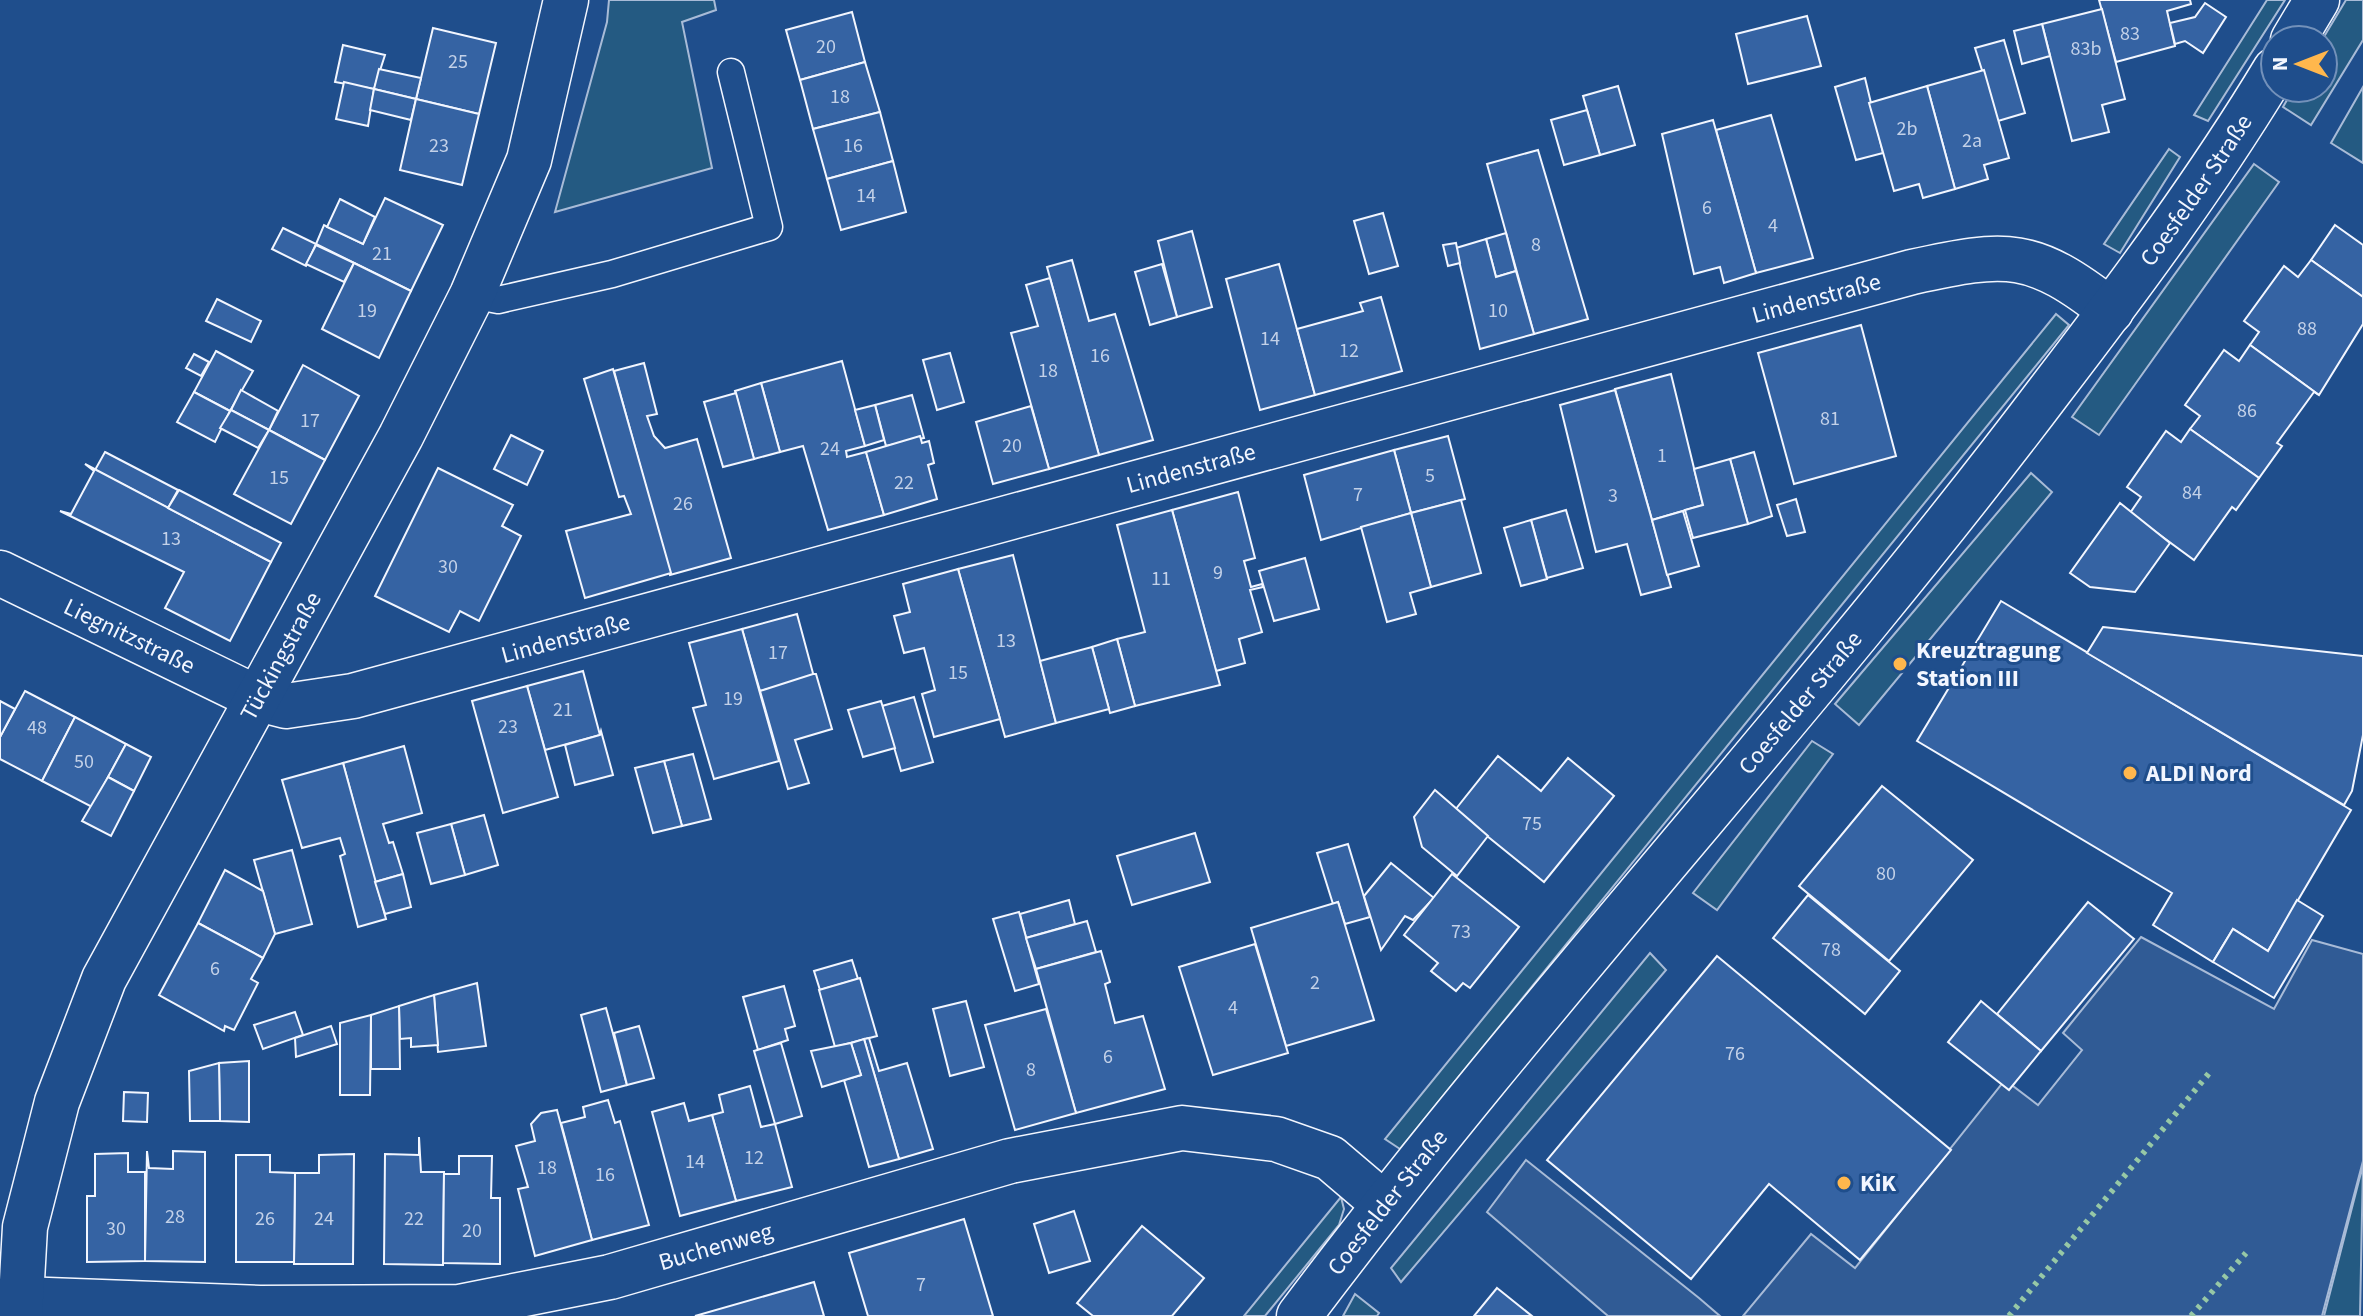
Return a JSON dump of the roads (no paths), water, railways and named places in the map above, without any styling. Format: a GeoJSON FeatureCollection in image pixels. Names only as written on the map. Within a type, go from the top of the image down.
{"type":"FeatureCollection","features":[{"type":"Feature","properties":{"kind":"street","name":"Tückingstraße"},"geometry":{"type":"LineString","coordinates":[[20,1308],[25,1227],[53,1116],[104,979],[401,436],[472,295],[529,160],[566,0]]}},
{"type":"Feature","properties":{"kind":"street"},"geometry":{"type":"LineString","coordinates":[[2303,24],[2317,0]]}},
{"type":"Feature","properties":{"kind":"street","name":"Coesfelder Straße"},"geometry":{"type":"LineString","coordinates":[[1299,1316],[1384,1204],[1897,587],[2111,311],[2239,130],[2259,97]]}},
{"type":"Feature","properties":{"kind":"street","name":"Lindenstraße"},"geometry":{"type":"LineString","coordinates":[[259,699],[286,706],[353,696],[1897,276],[1981,257],[2035,262],[2069,278],[2111,311]]}},
{"type":"Feature","properties":{"kind":"street","name":"Liegnitzstraße"},"geometry":{"type":"LineString","coordinates":[[0,573],[259,699]]}},
{"type":"Feature","properties":{"kind":"street","name":"Buchenweg"},"geometry":{"type":"LineString","coordinates":[[20,1308],[459,1307],[610,1277],[1010,1161],[1182,1128],[1276,1139],[1330,1158],[1384,1204]]}},
{"type":"Feature","properties":{"kind":"lane"},"geometry":{"type":"LineString","coordinates":[[472,295],[498,300],[598,278],[769,227],[731,72]]}},
{"type":"Feature","properties":{"kind":"place","name":"Kreuztragung Station III"},"geometry":{"type":"Point","coordinates":[1900,664]}},
{"type":"Feature","properties":{"kind":"place","name":"ALDI Nord"},"geometry":{"type":"Point","coordinates":[2130,773]}},
{"type":"Feature","properties":{"kind":"place","name":"KiK"},"geometry":{"type":"Point","coordinates":[1844,1183]}}]}
